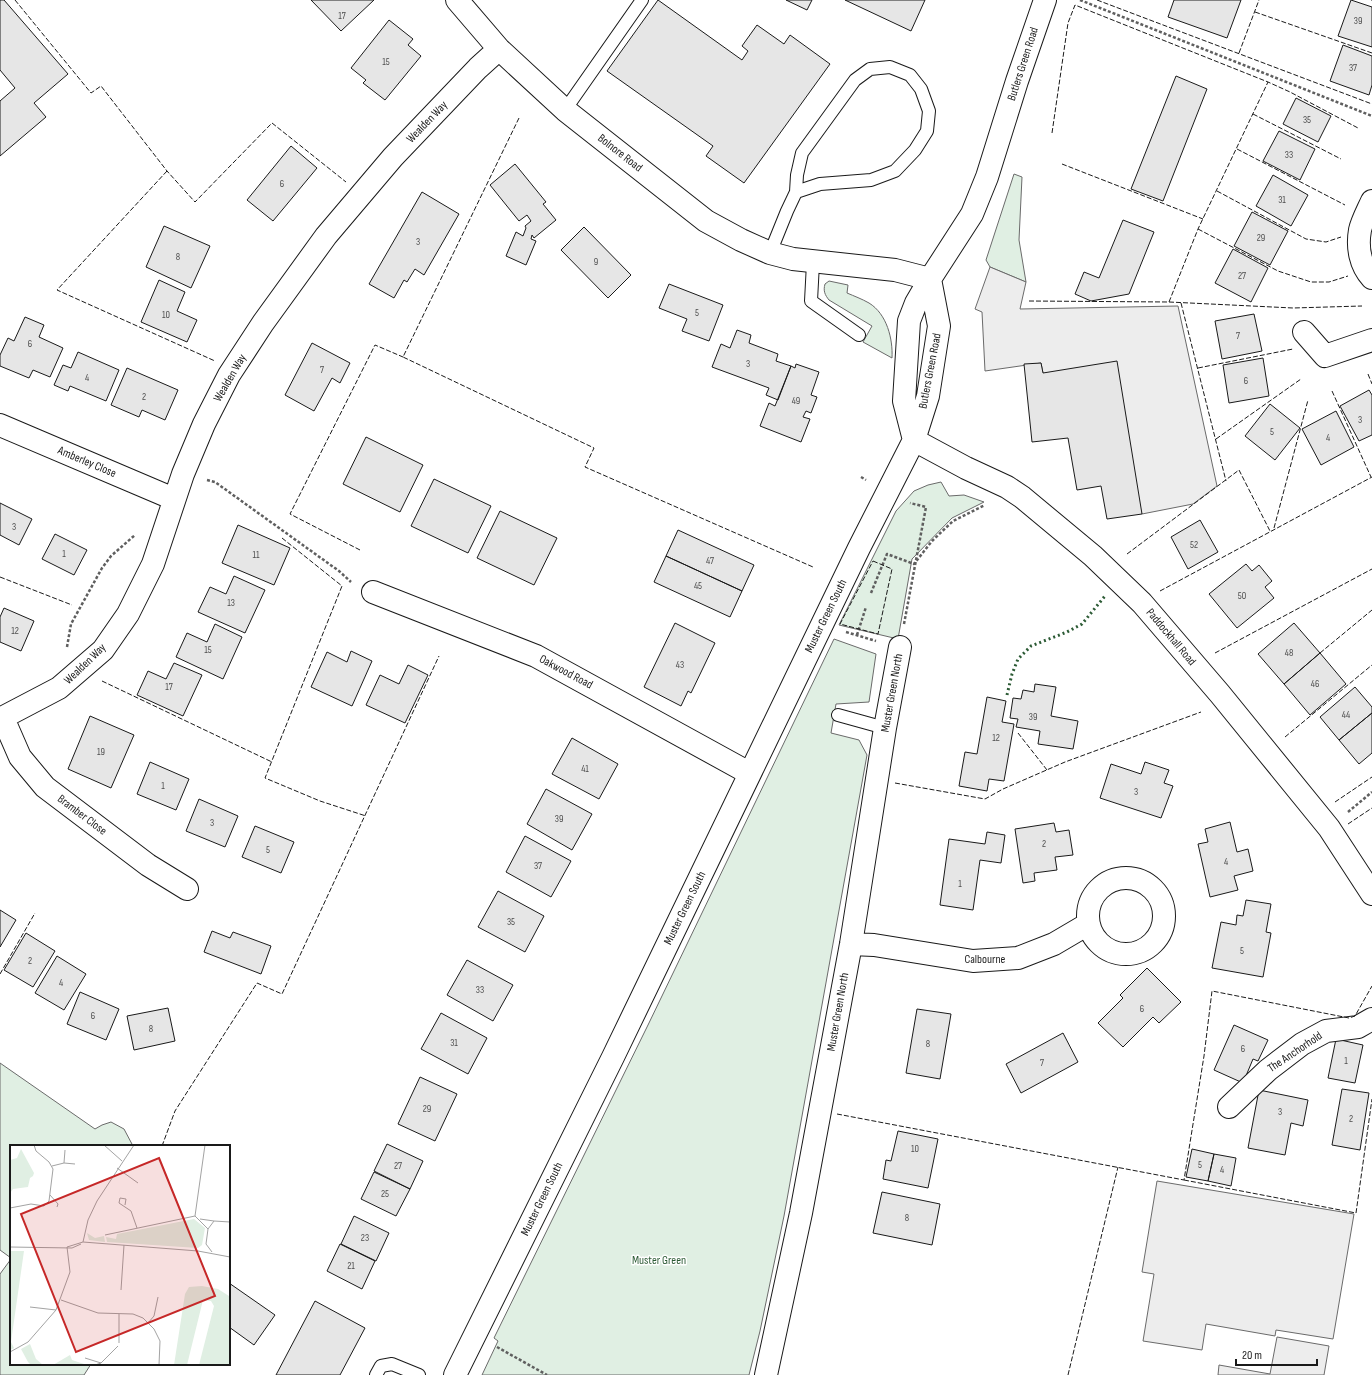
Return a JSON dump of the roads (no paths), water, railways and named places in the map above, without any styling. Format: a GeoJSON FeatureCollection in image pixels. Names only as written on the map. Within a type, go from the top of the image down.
{"type":"FeatureCollection","features":[{"type":"Feature","properties":{"kind":"street","name":"Bolnore Road"},"geometry":{"type":"LineString","coordinates":[[457,0],[499,49],[565,110],[706,221],[741,240],[770,253],[793,260],[895,270],[930,279]]}},
{"type":"Feature","properties":{"kind":"street","name":"Butlers Green Road"},"geometry":{"type":"LineString","coordinates":[[914,440],[904,401],[909,321],[916,303],[930,279],[972,214],[987,177],[1017,81],[1045,0]]}},
{"type":"Feature","properties":{"kind":"street","name":"Wealden Way"},"geometry":{"type":"LineString","coordinates":[[2,718],[59,688],[102,650],[128,614],[153,564],[183,474],[204,424],[229,375],[263,323],[326,236],[394,157],[478,68],[499,49]]}},
{"type":"Feature","properties":{"kind":"street"},"geometry":{"type":"LineString","coordinates":[[1372,201],[1360,230],[1359,255],[1372,278]]}},
{"type":"Feature","properties":{"kind":"street","name":"Butlers Green Road"},"geometry":{"type":"LineString","coordinates":[[914,440],[928,396],[939,326],[930,279]]}},
{"type":"Feature","properties":{"kind":"street"},"geometry":{"type":"LineString","coordinates":[[1304,332],[1325,356],[1372,340]]}},
{"type":"Feature","properties":{"kind":"street","name":"Amberley Close"},"geometry":{"type":"LineString","coordinates":[[0,425],[174,499]]}},
{"type":"Feature","properties":{"kind":"street","name":"Muster Green South"},"geometry":{"type":"LineString","coordinates":[[455,1375],[613,1057],[859,548],[914,440]]}},
{"type":"Feature","properties":{"kind":"street","name":"Paddockhall Road"},"geometry":{"type":"LineString","coordinates":[[914,440],[966,468],[1007,487],[1022,497],[1093,556],[1142,603],[1220,694],[1329,828],[1372,894]]}},
{"type":"Feature","properties":{"kind":"street","name":"Oakwood Road"},"geometry":{"type":"LineString","coordinates":[[373,592],[536,656],[749,773]]}},
{"type":"Feature","properties":{"kind":"street","name":"Muster Green North"},"geometry":{"type":"LineString","coordinates":[[766,1375],[801,1213],[851,944],[885,728],[900,647]]}},
{"type":"Feature","properties":{"kind":"street","name":"Bramber Close"},"geometry":{"type":"LineString","coordinates":[[2,718],[20,757],[45,787],[148,865],[187,889]]}},
{"type":"Feature","properties":{"kind":"street","name":"Calbourne"},"geometry":{"type":"LineString","coordinates":[[851,944],[874,945],[973,961],[1018,958],[1054,944],[1088,924]]}},
{"type":"Feature","properties":{"kind":"street","name":"The Anchorhold"},"geometry":{"type":"LineString","coordinates":[[1229,1107],[1268,1070],[1302,1044],[1326,1031],[1358,1027],[1372,1019]]}},
{"type":"Feature","properties":{"kind":"lane"},"geometry":{"type":"LineString","coordinates":[[565,110],[642,0]]}},
{"type":"Feature","properties":{"kind":"lane"},"geometry":{"type":"LineString","coordinates":[[770,253],[796,192],[797,175],[802,154],[855,80],[870,69],[890,67],[910,75],[921,89],[929,111],[927,131],[916,150],[895,171],[871,180],[820,184],[796,192]]}},
{"type":"Feature","properties":{"kind":"lane"},"geometry":{"type":"LineString","coordinates":[[812,262],[811,302],[859,334]]}},
{"type":"Feature","properties":{"kind":"lane"},"geometry":{"type":"LineString","coordinates":[[838,715],[885,728]]}},
{"type":"Feature","properties":{"kind":"lane"},"geometry":{"type":"LineString","coordinates":[[376,1375],[381,1366],[392,1364],[419,1375]]}},
{"type":"Feature","properties":{"kind":"park label","name":"Muster Green"},"geometry":{"type":"Point","coordinates":[659,1260]}}]}
